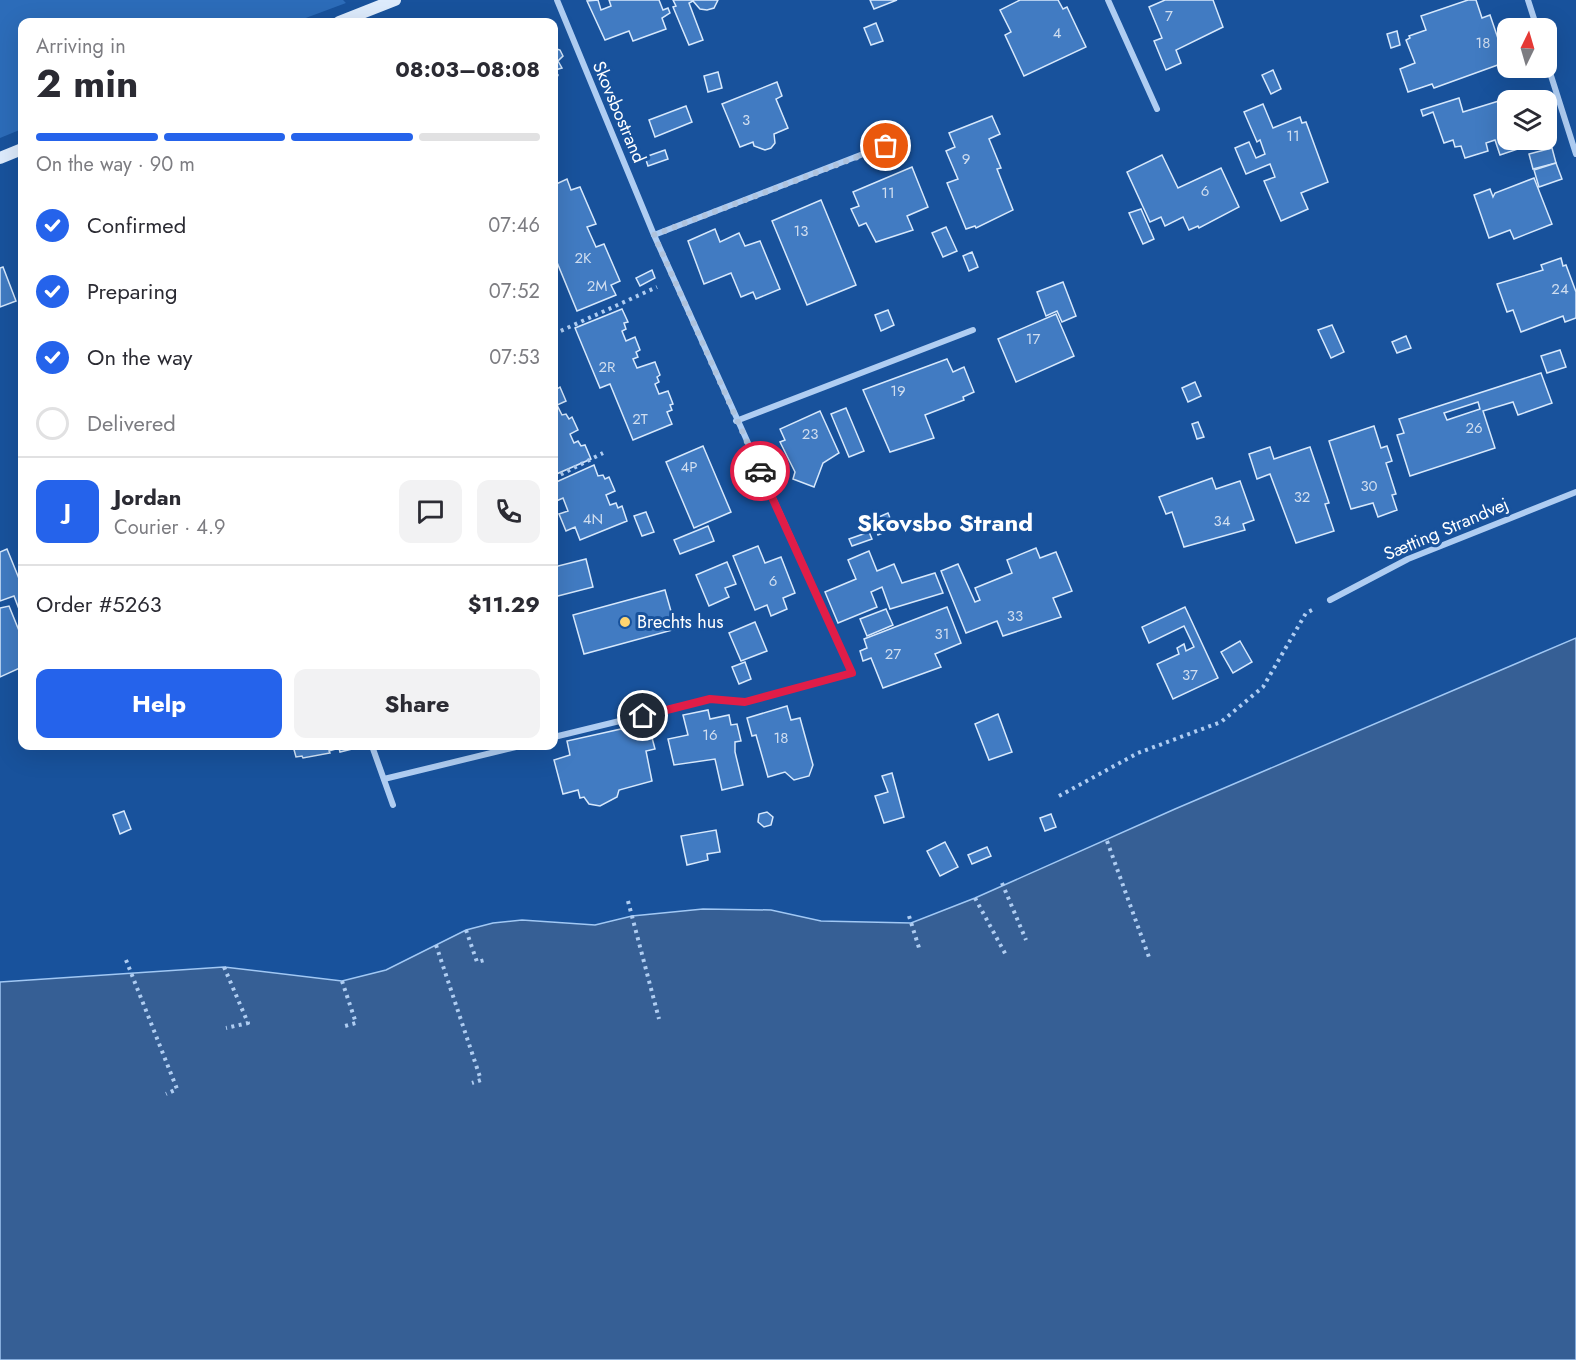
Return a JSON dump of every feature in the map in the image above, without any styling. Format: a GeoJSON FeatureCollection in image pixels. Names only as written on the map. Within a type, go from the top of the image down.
{"type":"FeatureCollection","features":[{"type":"Feature","properties":{"kind":"street"},"geometry":{"type":"LineString","coordinates":[[349,18],[395,0]]}},
{"type":"Feature","properties":{"kind":"street","name":"Skovsbostrand"},"geometry":{"type":"LineString","coordinates":[[556,0],[654,235],[736,421],[852,673],[745,702],[710,699],[558,736]]}},
{"type":"Feature","properties":{"kind":"street"},"geometry":{"type":"LineString","coordinates":[[1108,0],[1157,109]]}},
{"type":"Feature","properties":{"kind":"street"},"geometry":{"type":"LineString","coordinates":[[1528,0],[1534,18]]}},
{"type":"Feature","properties":{"kind":"street"},"geometry":{"type":"LineString","coordinates":[[1552,78],[1576,154]]}},
{"type":"Feature","properties":{"kind":"street"},"geometry":{"type":"LineString","coordinates":[[654,235],[907,137]]}},
{"type":"Feature","properties":{"kind":"street"},"geometry":{"type":"LineString","coordinates":[[0,158],[18,151]]}},
{"type":"Feature","properties":{"kind":"street"},"geometry":{"type":"LineString","coordinates":[[736,421],[973,330]]}},
{"type":"Feature","properties":{"kind":"street","name":"Sætting Strandvej"},"geometry":{"type":"LineString","coordinates":[[1330,600],[1408,559],[1576,492]]}},
{"type":"Feature","properties":{"kind":"street"},"geometry":{"type":"LineString","coordinates":[[373,750],[393,805]]}},
{"type":"Feature","properties":{"kind":"street"},"geometry":{"type":"LineString","coordinates":[[384,779],[504,750]]}},
{"type":"Feature","properties":{"kind":"path"},"geometry":{"type":"LineString","coordinates":[[558,332],[674,279]]}},
{"type":"Feature","properties":{"kind":"path"},"geometry":{"type":"LineString","coordinates":[[558,476],[603,453]]}},
{"type":"Feature","properties":{"kind":"path"},"geometry":{"type":"LineString","coordinates":[[1059,796],[1138,753],[1221,722],[1263,687],[1306,613],[1330,600]]}},
{"type":"Feature","properties":{"kind":"path"},"geometry":{"type":"LineString","coordinates":[[1107,841],[1150,960]]}},
{"type":"Feature","properties":{"kind":"path"},"geometry":{"type":"LineString","coordinates":[[1002,884],[1026,940]]}},
{"type":"Feature","properties":{"kind":"path"},"geometry":{"type":"LineString","coordinates":[[975,898],[1007,957]]}},
{"type":"Feature","properties":{"kind":"path"},"geometry":{"type":"LineString","coordinates":[[628,901],[659,1019]]}},
{"type":"Feature","properties":{"kind":"path"},"geometry":{"type":"LineString","coordinates":[[909,916],[920,951]]}},
{"type":"Feature","properties":{"kind":"path"},"geometry":{"type":"LineString","coordinates":[[466,930],[477,962],[485,960]]}},
{"type":"Feature","properties":{"kind":"path"},"geometry":{"type":"LineString","coordinates":[[436,945],[481,1080],[472,1083]]}},
{"type":"Feature","properties":{"kind":"path"},"geometry":{"type":"LineString","coordinates":[[126,960],[177,1089],[166,1094]]}},
{"type":"Feature","properties":{"kind":"path"},"geometry":{"type":"LineString","coordinates":[[224,967],[248,1023],[226,1028]]}},
{"type":"Feature","properties":{"kind":"path"},"geometry":{"type":"LineString","coordinates":[[342,981],[356,1023],[345,1026]]}},
{"type":"Feature","properties":{"kind":"shaded area"},"geometry":{"type":"Polygon","coordinates":[[[0,0],[343,0],[346,3],[306,18],[18,18],[18,131],[0,138],[0,0]]]}},
{"type":"Feature","properties":{"kind":"shaded area"},"geometry":{"type":"Polygon","coordinates":[[[1576,638],[1576,1360],[0,1360],[0,982],[224,967],[342,981],[386,970],[466,930],[493,923],[522,920],[595,925],[632,916],[703,909],[771,910],[821,921],[911,923],[975,898],[1175,809],[1576,638]]]}},
{"type":"Feature","properties":{"kind":"building"},"geometry":{"type":"Polygon","coordinates":[[[598,0],[601,10],[611,6],[609,0],[659,0],[663,10],[668,8],[670,13],[662,18],[666,29],[633,41],[629,31],[605,40],[587,1],[598,0]]]}},
{"type":"Feature","properties":{"kind":"building"},"geometry":{"type":"Polygon","coordinates":[[[673,0],[718,0],[714,8],[707,10],[700,9],[693,1],[689,3],[703,40],[689,45],[673,7],[676,6],[673,0]]]}},
{"type":"Feature","properties":{"kind":"building"},"geometry":{"type":"Polygon","coordinates":[[[870,0],[897,0],[874,9],[870,0]]]}},
{"type":"Feature","properties":{"kind":"building"},"geometry":{"type":"Polygon","coordinates":[[[1020,0],[1058,0],[1063,9],[1067,7],[1086,47],[1024,76],[1005,35],[1011,32],[1000,10],[1020,0]]]}},
{"type":"Feature","properties":{"kind":"building"},"geometry":{"type":"Polygon","coordinates":[[[1165,0],[1213,0],[1223,27],[1176,50],[1181,63],[1166,70],[1154,41],[1162,38],[1149,7],[1165,0]]]}},
{"type":"Feature","properties":{"kind":"building"},"geometry":{"type":"Polygon","coordinates":[[[1468,0],[1476,0],[1482,18],[1490,15],[1497,36],[1497,65],[1434,88],[1432,84],[1408,92],[1400,69],[1415,63],[1406,40],[1410,38],[1409,36],[1426,30],[1421,16],[1468,0]]]}},
{"type":"Feature","properties":{"kind":"building"},"geometry":{"type":"Polygon","coordinates":[[[876,23],[883,41],[871,45],[864,28],[876,23]]]}},
{"type":"Feature","properties":{"kind":"building"},"geometry":{"type":"Polygon","coordinates":[[[1397,31],[1400,45],[1391,48],[1387,34],[1397,31]]]}},
{"type":"Feature","properties":{"kind":"building"},"geometry":{"type":"Polygon","coordinates":[[[558,49],[560,50],[563,56],[558,61],[558,49]]]}},
{"type":"Feature","properties":{"kind":"building"},"geometry":{"type":"Polygon","coordinates":[[[1273,70],[1281,89],[1271,94],[1262,75],[1273,70]]]}},
{"type":"Feature","properties":{"kind":"building"},"geometry":{"type":"Polygon","coordinates":[[[718,72],[722,88],[708,92],[704,76],[718,72]]]}},
{"type":"Feature","properties":{"kind":"building"},"geometry":{"type":"Polygon","coordinates":[[[777,82],[782,96],[776,99],[788,128],[774,134],[775,143],[771,148],[765,150],[754,146],[753,142],[740,147],[722,104],[777,82]]]}},
{"type":"Feature","properties":{"kind":"building"},"geometry":{"type":"Polygon","coordinates":[[[1459,98],[1463,112],[1497,102],[1497,146],[1495,140],[1486,143],[1488,151],[1465,158],[1461,146],[1455,147],[1453,140],[1444,143],[1433,112],[1423,116],[1421,110],[1459,98]]]}},
{"type":"Feature","properties":{"kind":"building"},"geometry":{"type":"Polygon","coordinates":[[[1263,104],[1273,128],[1300,117],[1302,123],[1306,122],[1328,182],[1301,193],[1308,209],[1281,221],[1264,181],[1275,177],[1270,164],[1246,174],[1235,148],[1249,142],[1256,158],[1265,154],[1244,112],[1263,104]]]}},
{"type":"Feature","properties":{"kind":"building"},"geometry":{"type":"Polygon","coordinates":[[[686,106],[692,122],[655,137],[649,120],[686,106]]]}},
{"type":"Feature","properties":{"kind":"building"},"geometry":{"type":"Polygon","coordinates":[[[992,116],[1000,134],[989,139],[1001,168],[997,169],[1013,210],[976,228],[975,226],[966,229],[947,183],[958,179],[946,151],[955,147],[949,133],[992,116]]]}},
{"type":"Feature","properties":{"kind":"building"},"geometry":{"type":"Polygon","coordinates":[[[665,150],[668,159],[648,166],[645,157],[665,150]]]}},
{"type":"Feature","properties":{"kind":"building"},"geometry":{"type":"Polygon","coordinates":[[[1498,150],[1515,150],[1500,155],[1498,150]]]}},
{"type":"Feature","properties":{"kind":"building"},"geometry":{"type":"Polygon","coordinates":[[[1553,150],[1556,163],[1533,169],[1529,154],[1553,150]]]}},
{"type":"Feature","properties":{"kind":"building"},"geometry":{"type":"Polygon","coordinates":[[[1162,155],[1178,188],[1221,168],[1239,207],[1199,228],[1198,226],[1189,230],[1183,217],[1165,226],[1161,217],[1150,222],[1127,172],[1162,155]]]}},
{"type":"Feature","properties":{"kind":"building"},"geometry":{"type":"Polygon","coordinates":[[[1556,163],[1562,179],[1539,187],[1534,170],[1556,163]]]}},
{"type":"Feature","properties":{"kind":"building"},"geometry":{"type":"Polygon","coordinates":[[[912,167],[928,207],[907,216],[913,230],[876,242],[866,223],[859,226],[851,209],[859,206],[853,192],[912,167]]]}},
{"type":"Feature","properties":{"kind":"building"},"geometry":{"type":"Polygon","coordinates":[[[1534,178],[1552,224],[1514,239],[1510,230],[1489,238],[1474,195],[1490,189],[1493,197],[1495,193],[1534,178]]]}},
{"type":"Feature","properties":{"kind":"building"},"geometry":{"type":"Polygon","coordinates":[[[567,179],[571,190],[580,187],[596,224],[587,227],[596,247],[604,244],[620,281],[611,285],[616,295],[577,311],[558,265],[558,183],[567,179]]]}},
{"type":"Feature","properties":{"kind":"building"},"geometry":{"type":"Polygon","coordinates":[[[821,200],[856,285],[807,305],[772,221],[821,200]]]}},
{"type":"Feature","properties":{"kind":"building"},"geometry":{"type":"Polygon","coordinates":[[[1141,209],[1154,239],[1143,244],[1129,213],[1141,209]]]}},
{"type":"Feature","properties":{"kind":"building"},"geometry":{"type":"Polygon","coordinates":[[[946,227],[957,251],[943,257],[932,233],[946,227]]]}},
{"type":"Feature","properties":{"kind":"building"},"geometry":{"type":"Polygon","coordinates":[[[715,229],[720,242],[739,233],[745,246],[760,241],[780,289],[756,299],[753,292],[741,297],[731,273],[704,284],[688,241],[715,229]]]}},
{"type":"Feature","properties":{"kind":"building"},"geometry":{"type":"Polygon","coordinates":[[[972,252],[978,267],[969,271],[963,256],[972,252]]]}},
{"type":"Feature","properties":{"kind":"building"},"geometry":{"type":"Polygon","coordinates":[[[1561,258],[1576,292],[1576,318],[1565,322],[1563,316],[1521,332],[1513,310],[1507,312],[1497,284],[1543,270],[1541,265],[1561,258]]]}},
{"type":"Feature","properties":{"kind":"building"},"geometry":{"type":"Polygon","coordinates":[[[3,267],[16,301],[0,307],[0,268],[3,267]]]}},
{"type":"Feature","properties":{"kind":"building"},"geometry":{"type":"Polygon","coordinates":[[[652,270],[655,278],[640,286],[636,278],[652,270]]]}},
{"type":"Feature","properties":{"kind":"building"},"geometry":{"type":"Polygon","coordinates":[[[1063,282],[1076,316],[1062,322],[1057,311],[1046,316],[1037,292],[1063,282]]]}},
{"type":"Feature","properties":{"kind":"building"},"geometry":{"type":"Polygon","coordinates":[[[622,309],[628,322],[624,323],[626,329],[622,331],[626,341],[635,337],[640,350],[636,352],[638,357],[633,359],[637,368],[655,362],[660,375],[657,377],[659,382],[655,384],[659,394],[668,391],[673,404],[670,405],[672,410],[667,412],[672,424],[633,440],[610,384],[600,388],[575,328],[622,309]]]}},
{"type":"Feature","properties":{"kind":"building"},"geometry":{"type":"Polygon","coordinates":[[[888,310],[894,325],[881,331],[875,315],[888,310]]]}},
{"type":"Feature","properties":{"kind":"building"},"geometry":{"type":"Polygon","coordinates":[[[1056,314],[1074,356],[1016,382],[998,339],[1056,314]]]}},
{"type":"Feature","properties":{"kind":"building"},"geometry":{"type":"Polygon","coordinates":[[[1332,325],[1344,352],[1331,358],[1318,330],[1332,325]]]}},
{"type":"Feature","properties":{"kind":"building"},"geometry":{"type":"Polygon","coordinates":[[[1406,336],[1411,348],[1397,353],[1392,342],[1406,336]]]}},
{"type":"Feature","properties":{"kind":"building"},"geometry":{"type":"Polygon","coordinates":[[[1560,350],[1566,367],[1547,373],[1541,356],[1560,350]]]}},
{"type":"Feature","properties":{"kind":"building"},"geometry":{"type":"Polygon","coordinates":[[[947,359],[953,372],[964,367],[974,392],[963,397],[964,400],[925,415],[934,438],[890,452],[863,390],[947,359]]]}},
{"type":"Feature","properties":{"kind":"building"},"geometry":{"type":"Polygon","coordinates":[[[1541,373],[1552,403],[1518,415],[1513,402],[1483,411],[1495,448],[1410,476],[1397,435],[1404,433],[1399,419],[1541,373]],[[1478,402],[1444,413],[1447,420],[1480,409],[1478,402]]]}},
{"type":"Feature","properties":{"kind":"building"},"geometry":{"type":"Polygon","coordinates":[[[1195,382],[1201,396],[1188,402],[1182,388],[1195,382]]]}},
{"type":"Feature","properties":{"kind":"building"},"geometry":{"type":"Polygon","coordinates":[[[560,387],[566,401],[558,405],[558,388],[560,387]]]}},
{"type":"Feature","properties":{"kind":"building"},"geometry":{"type":"Polygon","coordinates":[[[558,407],[562,415],[566,414],[569,419],[572,417],[578,430],[570,434],[574,443],[578,441],[581,446],[585,445],[591,459],[558,473],[558,407]]]}},
{"type":"Feature","properties":{"kind":"building"},"geometry":{"type":"Polygon","coordinates":[[[846,408],[864,451],[849,457],[831,414],[846,408]]]}},
{"type":"Feature","properties":{"kind":"building"},"geometry":{"type":"Polygon","coordinates":[[[820,411],[839,453],[823,463],[814,487],[793,479],[795,472],[780,442],[785,440],[780,429],[820,411]]]}},
{"type":"Feature","properties":{"kind":"building"},"geometry":{"type":"Polygon","coordinates":[[[1198,422],[1204,437],[1197,439],[1192,424],[1198,422]]]}},
{"type":"Feature","properties":{"kind":"building"},"geometry":{"type":"Polygon","coordinates":[[[1374,426],[1381,448],[1387,446],[1392,461],[1386,463],[1396,494],[1392,495],[1397,510],[1378,517],[1373,503],[1351,509],[1329,441],[1374,426]]]}},
{"type":"Feature","properties":{"kind":"building"},"geometry":{"type":"Polygon","coordinates":[[[703,446],[731,512],[694,528],[666,462],[703,446]]]}},
{"type":"Feature","properties":{"kind":"building"},"geometry":{"type":"Polygon","coordinates":[[[1270,447],[1274,459],[1310,447],[1329,503],[1325,504],[1334,531],[1296,543],[1270,474],[1257,479],[1249,454],[1270,447]]]}},
{"type":"Feature","properties":{"kind":"building"},"geometry":{"type":"Polygon","coordinates":[[[594,465],[598,476],[603,475],[605,479],[609,477],[615,491],[606,495],[610,505],[616,503],[618,508],[622,506],[627,521],[580,540],[575,527],[566,531],[559,514],[568,511],[563,498],[558,500],[558,481],[594,465]]]}},
{"type":"Feature","properties":{"kind":"building"},"geometry":{"type":"Polygon","coordinates":[[[1212,478],[1216,489],[1240,481],[1254,520],[1243,524],[1245,530],[1184,547],[1172,512],[1166,514],[1159,497],[1212,478]]]}},
{"type":"Feature","properties":{"kind":"building"},"geometry":{"type":"Polygon","coordinates":[[[646,512],[654,532],[642,536],[634,516],[646,512]]]}},
{"type":"Feature","properties":{"kind":"building"},"geometry":{"type":"Polygon","coordinates":[[[888,513],[894,528],[878,535],[872,520],[888,513]]]}},
{"type":"Feature","properties":{"kind":"building"},"geometry":{"type":"Polygon","coordinates":[[[708,526],[714,541],[680,554],[674,540],[708,526]]]}},
{"type":"Feature","properties":{"kind":"building"},"geometry":{"type":"Polygon","coordinates":[[[869,532],[872,539],[852,546],[849,539],[869,532]]]}},
{"type":"Feature","properties":{"kind":"building"},"geometry":{"type":"Polygon","coordinates":[[[758,546],[765,563],[781,557],[795,593],[783,598],[787,609],[771,616],[767,605],[755,610],[733,556],[758,546]]]}},
{"type":"Feature","properties":{"kind":"building"},"geometry":{"type":"Polygon","coordinates":[[[1036,548],[1040,558],[1056,552],[1072,591],[1053,598],[1061,617],[1003,636],[997,621],[966,633],[941,571],[958,564],[975,602],[980,600],[975,588],[1012,573],[1007,560],[1036,548]]]}},
{"type":"Feature","properties":{"kind":"building"},"geometry":{"type":"Polygon","coordinates":[[[7,549],[18,576],[18,606],[14,596],[0,601],[0,552],[7,549]]]}},
{"type":"Feature","properties":{"kind":"building"},"geometry":{"type":"Polygon","coordinates":[[[869,551],[877,571],[894,564],[902,583],[935,573],[943,593],[890,609],[882,587],[871,592],[877,607],[838,623],[825,592],[856,579],[848,560],[869,551]]]}},
{"type":"Feature","properties":{"kind":"building"},"geometry":{"type":"Polygon","coordinates":[[[586,559],[593,587],[558,596],[558,566],[586,559]]]}},
{"type":"Feature","properties":{"kind":"building"},"geometry":{"type":"Polygon","coordinates":[[[727,562],[736,584],[725,588],[729,597],[709,606],[696,575],[727,562]]]}},
{"type":"Feature","properties":{"kind":"building","name":"Brechts hus"},"geometry":{"type":"Polygon","coordinates":[[[665,590],[676,629],[584,654],[573,615],[665,590]]]}},
{"type":"Feature","properties":{"kind":"building"},"geometry":{"type":"Polygon","coordinates":[[[9,606],[18,628],[18,669],[0,677],[0,608],[9,606]]]}},
{"type":"Feature","properties":{"kind":"building"},"geometry":{"type":"Polygon","coordinates":[[[947,607],[961,643],[935,654],[941,667],[883,688],[871,658],[863,661],[860,651],[867,648],[864,639],[947,607]]]}},
{"type":"Feature","properties":{"kind":"building"},"geometry":{"type":"Polygon","coordinates":[[[1185,607],[1218,678],[1173,699],[1157,664],[1179,654],[1177,648],[1184,644],[1186,651],[1194,647],[1184,626],[1149,643],[1142,627],[1185,607]]]}},
{"type":"Feature","properties":{"kind":"building"},"geometry":{"type":"Polygon","coordinates":[[[886,609],[893,625],[867,636],[860,619],[886,609]]]}},
{"type":"Feature","properties":{"kind":"building"},"geometry":{"type":"Polygon","coordinates":[[[755,622],[767,651],[741,661],[729,633],[755,622]]]}},
{"type":"Feature","properties":{"kind":"building"},"geometry":{"type":"Polygon","coordinates":[[[1240,641],[1252,662],[1233,673],[1221,652],[1240,641]]]}},
{"type":"Feature","properties":{"kind":"building"},"geometry":{"type":"Polygon","coordinates":[[[745,662],[751,679],[739,684],[732,667],[745,662]]]}},
{"type":"Feature","properties":{"kind":"building"},"geometry":{"type":"Polygon","coordinates":[[[787,706],[791,720],[800,718],[813,765],[809,776],[794,780],[785,772],[768,777],[756,735],[752,736],[747,718],[787,706]]]}},
{"type":"Feature","properties":{"kind":"building"},"geometry":{"type":"Polygon","coordinates":[[[708,710],[710,719],[729,715],[731,725],[737,724],[741,741],[735,742],[735,752],[743,785],[722,790],[715,759],[674,765],[668,739],[688,735],[683,715],[708,710]]]}},
{"type":"Feature","properties":{"kind":"building"},"geometry":{"type":"Polygon","coordinates":[[[998,714],[1012,752],[989,760],[975,724],[998,714]]]}},
{"type":"Feature","properties":{"kind":"building"},"geometry":{"type":"Polygon","coordinates":[[[639,725],[642,736],[651,734],[655,749],[646,751],[652,781],[619,790],[617,797],[600,806],[589,804],[584,797],[580,798],[578,790],[563,794],[554,760],[570,755],[567,741],[639,725]]]}},
{"type":"Feature","properties":{"kind":"building"},"geometry":{"type":"Polygon","coordinates":[[[294,750],[332,750],[329,751],[330,753],[303,758],[302,756],[296,757],[294,750]]]}},
{"type":"Feature","properties":{"kind":"building"},"geometry":{"type":"Polygon","coordinates":[[[892,773],[904,817],[884,823],[875,796],[888,792],[882,776],[892,773]]]}},
{"type":"Feature","properties":{"kind":"building"},"geometry":{"type":"Polygon","coordinates":[[[124,811],[131,829],[120,834],[113,815],[124,811]]]}},
{"type":"Feature","properties":{"kind":"building"},"geometry":{"type":"Polygon","coordinates":[[[767,812],[773,817],[771,825],[764,827],[758,822],[759,814],[767,812]]]}},
{"type":"Feature","properties":{"kind":"building"},"geometry":{"type":"Polygon","coordinates":[[[1051,814],[1056,827],[1045,831],[1040,818],[1051,814]]]}},
{"type":"Feature","properties":{"kind":"building"},"geometry":{"type":"Polygon","coordinates":[[[716,830],[720,852],[707,854],[708,860],[687,865],[681,836],[716,830]]]}},
{"type":"Feature","properties":{"kind":"building"},"geometry":{"type":"Polygon","coordinates":[[[945,842],[958,867],[940,876],[927,851],[945,842]]]}},
{"type":"Feature","properties":{"kind":"building"},"geometry":{"type":"Polygon","coordinates":[[[987,847],[991,856],[972,864],[968,855],[987,847]]]}},
{"type":"Feature","properties":{"kind":"way so far"},"geometry":{"type":"LineString","coordinates":[[760,471],[654,235],[886,146]]}},
{"type":"Feature","properties":{"kind":"place","name":"Brechts hus"},"geometry":{"type":"Point","coordinates":[625,622]}},
{"type":"Feature","properties":{"kind":"district","name":"Skovsbo Strand"},"geometry":{"type":"Point","coordinates":[945,523]}},
{"type":"Feature","properties":{"kind":"route"},"geometry":{"type":"LineString","coordinates":[[643,716],[710,699],[745,702],[852,673],[760,471]]}}]}
